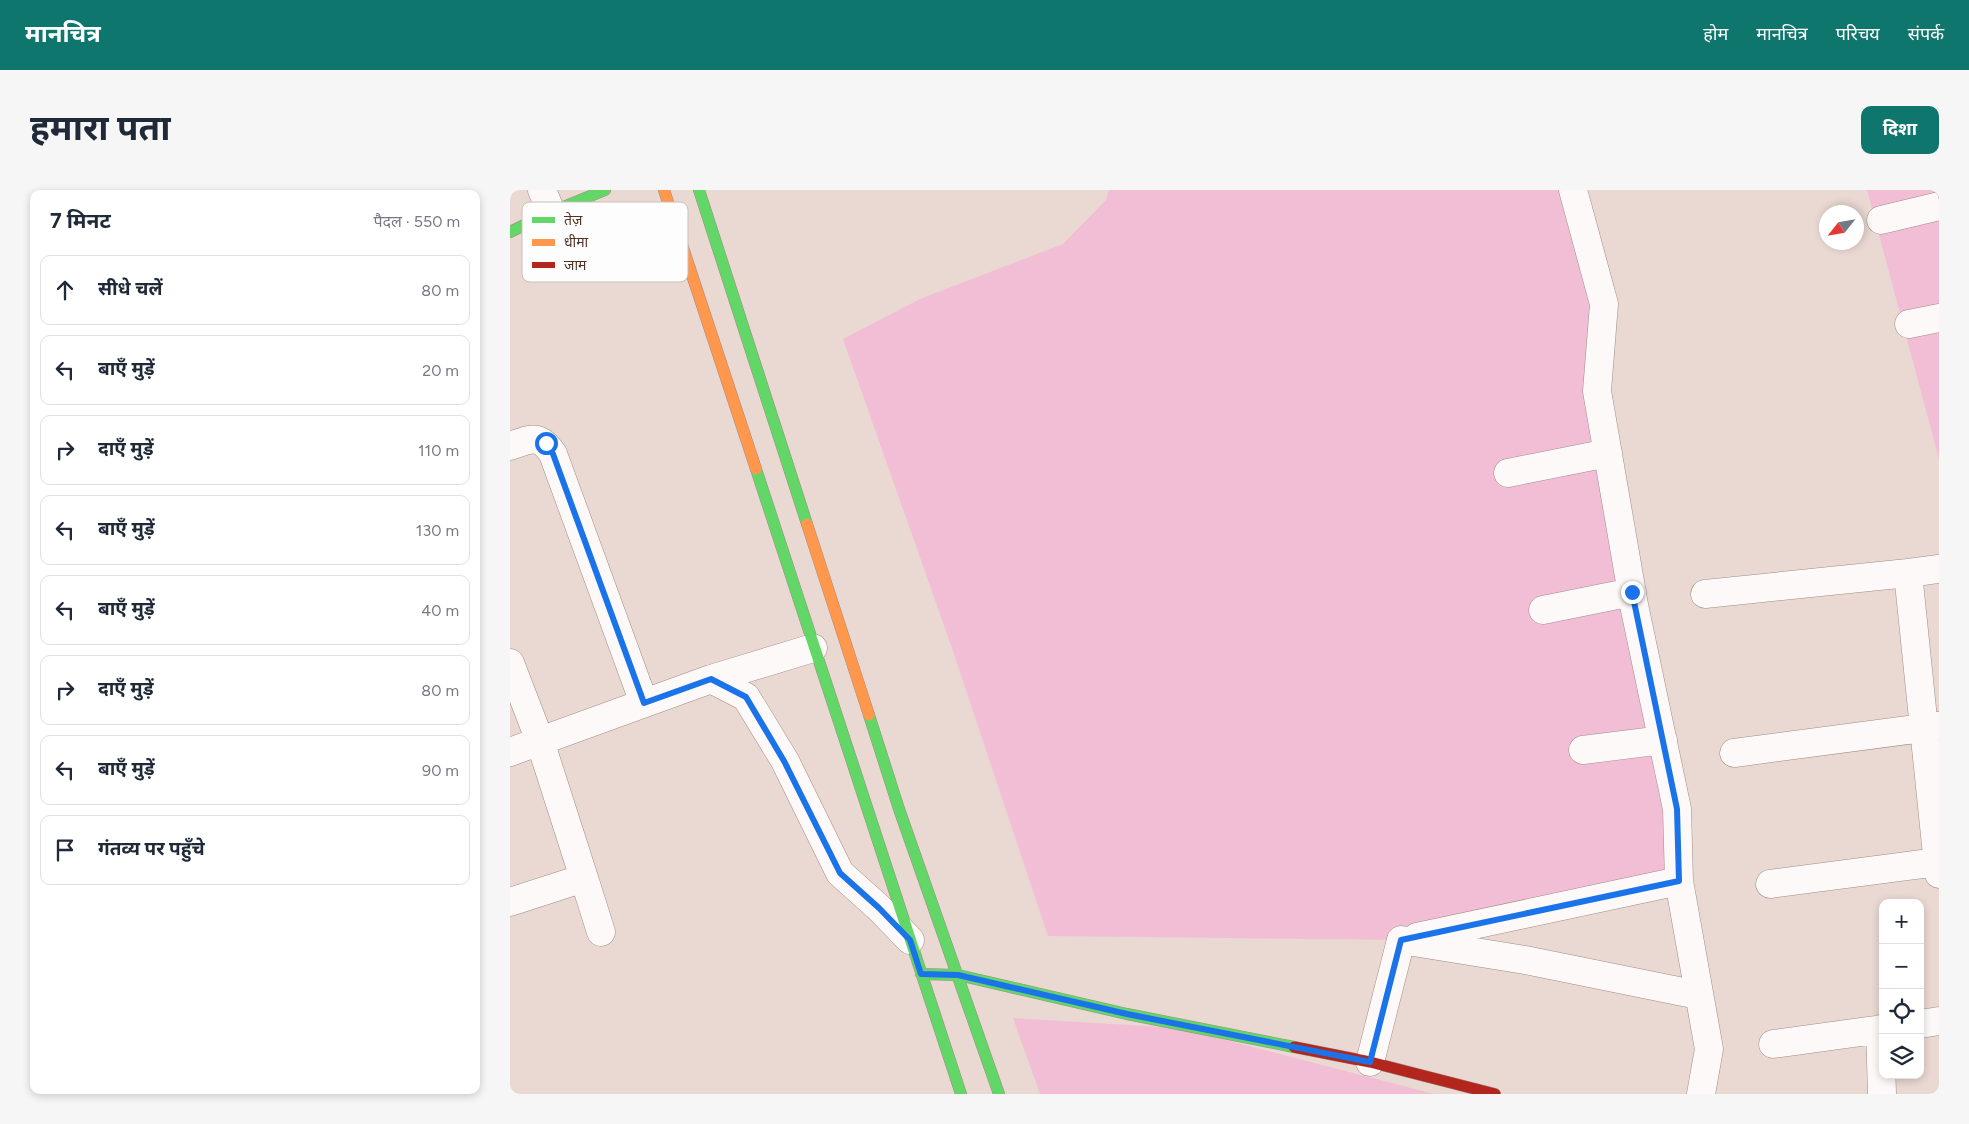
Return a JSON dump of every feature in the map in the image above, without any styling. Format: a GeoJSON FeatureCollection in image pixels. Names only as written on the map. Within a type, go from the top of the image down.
{"type":"FeatureCollection","features":[{"type":"Feature","properties":{"kind":"main road"},"geometry":{"type":"LineString","coordinates":[[547,201],[605,190]]}},
{"type":"Feature","properties":{"kind":"main road"},"geometry":{"type":"LineString","coordinates":[[664,190],[668,202]]}},
{"type":"Feature","properties":{"kind":"main road"},"geometry":{"type":"LineString","coordinates":[[698,190],[896,799],[999,1094]]}},
{"type":"Feature","properties":{"kind":"main road"},"geometry":{"type":"LineString","coordinates":[[510,232],[522,222]]}},
{"type":"Feature","properties":{"kind":"main road"},"geometry":{"type":"LineString","coordinates":[[688,263],[961,1094]]}},
{"type":"Feature","properties":{"kind":"main road"},"geometry":{"type":"LineString","coordinates":[[921,974],[958,975],[1127,1014],[1370,1062],[1495,1094]]}},
{"type":"Feature","properties":{"kind":"street"},"geometry":{"type":"LineString","coordinates":[[1573,190],[1604,304],[1596,391],[1632,592],[1677,809],[1679,881],[1709,1050],[1701,1094]]}},
{"type":"Feature","properties":{"kind":"street"},"geometry":{"type":"LineString","coordinates":[[1881,220],[1939,206]]}},
{"type":"Feature","properties":{"kind":"street"},"geometry":{"type":"LineString","coordinates":[[1909,324],[1939,318]]}},
{"type":"Feature","properties":{"kind":"street"},"geometry":{"type":"LineString","coordinates":[[510,446],[533,438],[546,443],[553,454],[644,703]]}},
{"type":"Feature","properties":{"kind":"street"},"geometry":{"type":"LineString","coordinates":[[1508,473],[1608,454]]}},
{"type":"Feature","properties":{"kind":"street"},"geometry":{"type":"LineString","coordinates":[[1705,594],[1939,569]]}},
{"type":"Feature","properties":{"kind":"street"},"geometry":{"type":"LineString","coordinates":[[1770,884],[1938,868],[1932,726],[1908,573]]}},
{"type":"Feature","properties":{"kind":"street"},"geometry":{"type":"LineString","coordinates":[[1543,610],[1632,592]]}},
{"type":"Feature","properties":{"kind":"street"},"geometry":{"type":"LineString","coordinates":[[510,752],[711,679],[814,648]]}},
{"type":"Feature","properties":{"kind":"street"},"geometry":{"type":"LineString","coordinates":[[510,663],[540,741],[601,932]]}},
{"type":"Feature","properties":{"kind":"street"},"geometry":{"type":"LineString","coordinates":[[711,679],[746,697],[784,761],[840,873],[879,908],[910,940]]}},
{"type":"Feature","properties":{"kind":"street"},"geometry":{"type":"LineString","coordinates":[[1734,753],[1932,726]]}},
{"type":"Feature","properties":{"kind":"street"},"geometry":{"type":"LineString","coordinates":[[1583,750],[1663,740]]}},
{"type":"Feature","properties":{"kind":"street"},"geometry":{"type":"LineString","coordinates":[[510,902],[584,878]]}},
{"type":"Feature","properties":{"kind":"street"},"geometry":{"type":"LineString","coordinates":[[1401,940],[1679,881]]}},
{"type":"Feature","properties":{"kind":"street"},"geometry":{"type":"LineString","coordinates":[[1401,940],[1525,960],[1698,996]]}},
{"type":"Feature","properties":{"kind":"street"},"geometry":{"type":"LineString","coordinates":[[1370,1062],[1401,940]]}},
{"type":"Feature","properties":{"kind":"street"},"geometry":{"type":"LineString","coordinates":[[1924,1023],[1939,1021]]}},
{"type":"Feature","properties":{"kind":"street"},"geometry":{"type":"LineString","coordinates":[[1774,1044],[1879,1029]]}},
{"type":"Feature","properties":{"kind":"street"},"geometry":{"type":"LineString","coordinates":[[1882,1034],[1882,1094]]}},
{"type":"Feature","properties":{"kind":"shaded area"},"geometry":{"type":"Polygon","coordinates":[[[1109,190],[1573,190],[1604,304],[1597,391],[1679,881],[1401,940],[1048,936],[953,651],[843,339],[920,299],[1063,244],[1106,200],[1109,190]]]}},
{"type":"Feature","properties":{"kind":"shaded area"},"geometry":{"type":"Polygon","coordinates":[[[1867,190],[1939,190],[1939,459],[1867,190]]]}},
{"type":"Feature","properties":{"kind":"shaded area"},"geometry":{"type":"Polygon","coordinates":[[[1013,1018],[1179,1028],[1434,1094],[1040,1094],[1013,1018]]]}},
{"type":"Feature","properties":{"kind":"traffic: fast"},"geometry":{"type":"LineString","coordinates":[[576,202],[605,190]]}},
{"type":"Feature","properties":{"kind":"traffic: fast"},"geometry":{"type":"LineString","coordinates":[[699,190],[807,524]]}},
{"type":"Feature","properties":{"kind":"traffic: fast"},"geometry":{"type":"LineString","coordinates":[[510,232],[522,226]]}},
{"type":"Feature","properties":{"kind":"traffic: fast"},"geometry":{"type":"LineString","coordinates":[[756,469],[961,1094]]}},
{"type":"Feature","properties":{"kind":"traffic: fast"},"geometry":{"type":"LineString","coordinates":[[869,715],[899,809],[999,1094]]}},
{"type":"Feature","properties":{"kind":"traffic: fast"},"geometry":{"type":"LineString","coordinates":[[921,974],[958,975],[1127,1014],[1294,1047]]}},
{"type":"Feature","properties":{"kind":"traffic: slow"},"geometry":{"type":"LineString","coordinates":[[664,190],[668,202]]}},
{"type":"Feature","properties":{"kind":"traffic: slow"},"geometry":{"type":"LineString","coordinates":[[688,263],[756,469]]}},
{"type":"Feature","properties":{"kind":"traffic: slow"},"geometry":{"type":"LineString","coordinates":[[807,524],[869,715]]}},
{"type":"Feature","properties":{"kind":"traffic: jam"},"geometry":{"type":"LineString","coordinates":[[1294,1047],[1370,1062],[1495,1094]]}},
{"type":"Feature","properties":{"kind":"route"},"geometry":{"type":"LineString","coordinates":[[546,443],[553,454],[644,703],[711,679],[746,697],[784,761],[840,873],[879,908],[910,940],[921,974],[958,975],[1127,1014],[1370,1062],[1401,940],[1679,881],[1677,809],[1632,592]]}}]}
